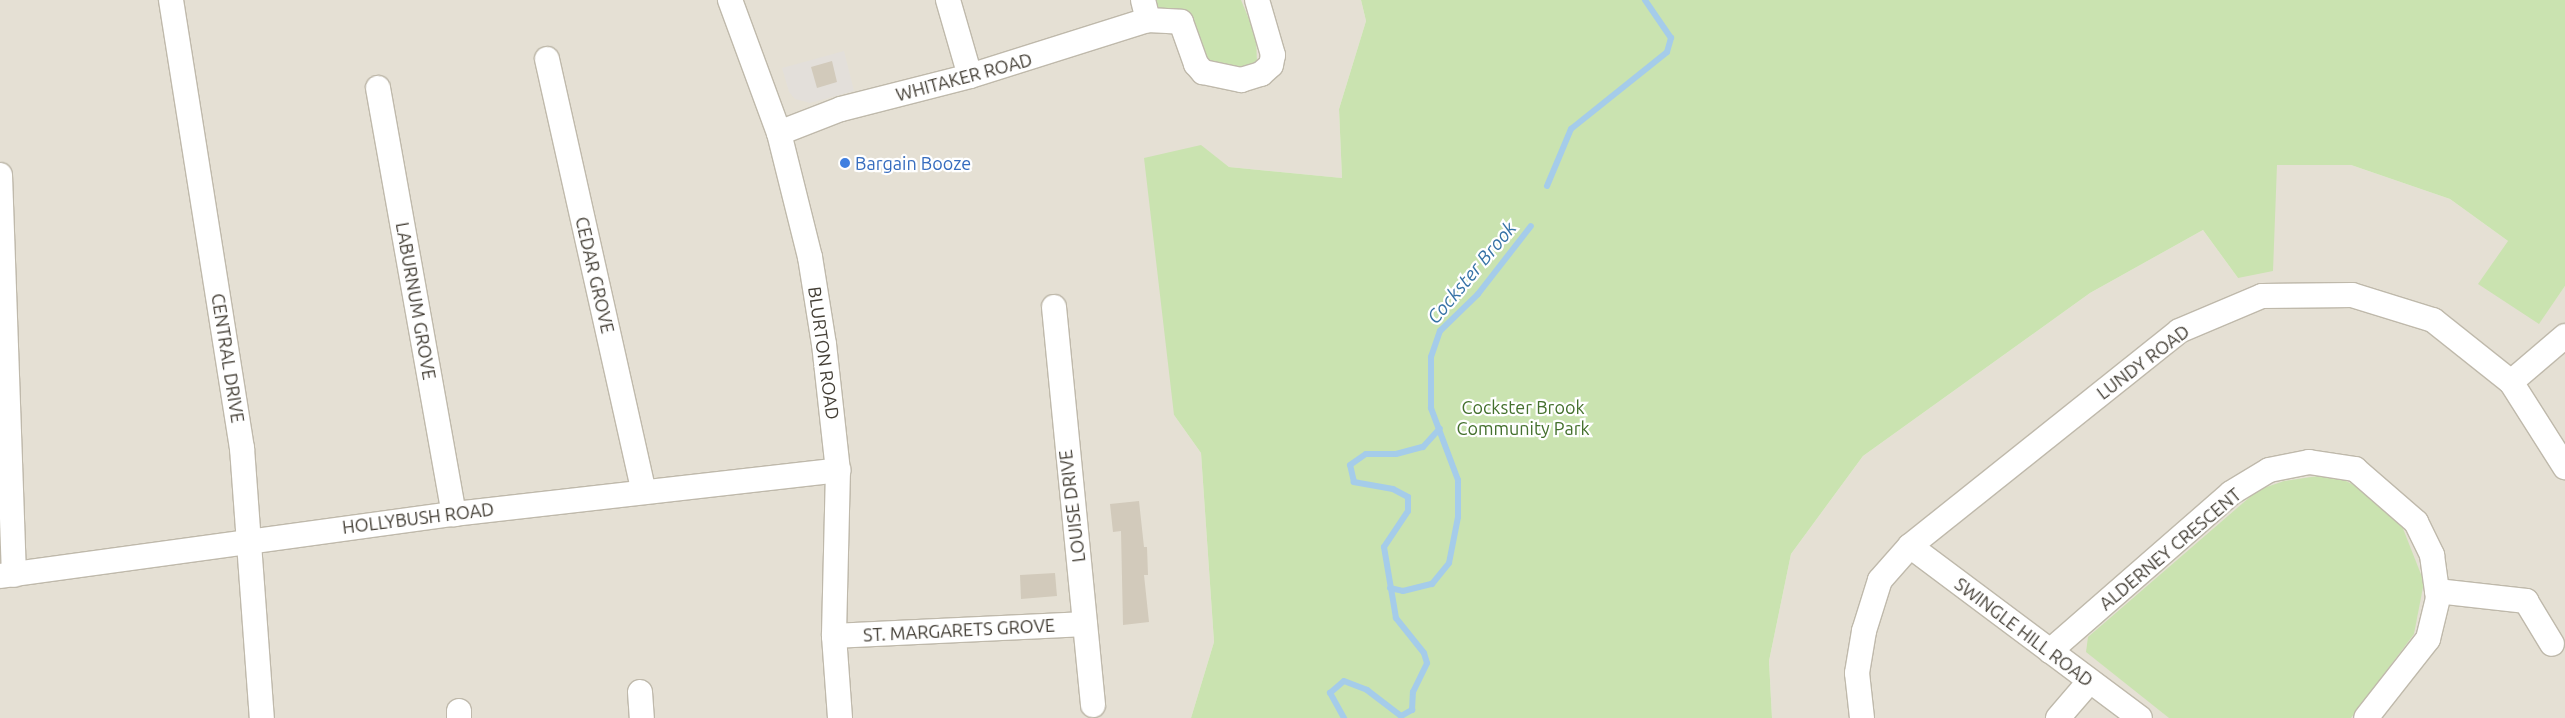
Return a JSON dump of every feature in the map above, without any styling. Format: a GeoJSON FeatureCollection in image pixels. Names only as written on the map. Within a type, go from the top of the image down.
{"type":"FeatureCollection","features":[{"type":"Feature","properties":{"kind":"street","name":"CENTRAL DRIVE"},"geometry":{"type":"LineString","coordinates":[[171,0],[242,448],[252,539],[262,718]]}},
{"type":"Feature","properties":{"kind":"street","name":"BLURTON ROAD"},"geometry":{"type":"LineString","coordinates":[[730,0],[779,133],[810,257],[834,414],[838,470],[834,636],[840,718]]}},
{"type":"Feature","properties":{"kind":"street"},"geometry":{"type":"LineString","coordinates":[[948,0],[970,76]]}},
{"type":"Feature","properties":{"kind":"street"},"geometry":{"type":"LineString","coordinates":[[1146,10],[1181,22],[1196,64],[1203,72],[1241,80],[1261,74],[1271,65],[1273,55],[1257,0]]}},
{"type":"Feature","properties":{"kind":"street","name":"WHITAKER ROAD"},"geometry":{"type":"LineString","coordinates":[[779,133],[841,110],[970,76],[1146,10]]}},
{"type":"Feature","properties":{"kind":"street","name":"CEDAR GROVE"},"geometry":{"type":"LineString","coordinates":[[547,59],[643,490]]}},
{"type":"Feature","properties":{"kind":"street","name":"LABURNUM GROVE"},"geometry":{"type":"LineString","coordinates":[[378,88],[454,514]]}},
{"type":"Feature","properties":{"kind":"street"},"geometry":{"type":"LineString","coordinates":[[0,175],[7,575]]}},
{"type":"Feature","properties":{"kind":"street","name":"LUNDY ROAD"},"geometry":{"type":"LineString","coordinates":[[1862,718],[1856,672],[1864,631],[1880,580],[1910,546],[2179,331],[2262,296],[2352,295],[2398,306],[2433,320],[2511,382],[2565,467]]}},
{"type":"Feature","properties":{"kind":"street","name":"LOUISE DRIVE"},"geometry":{"type":"LineString","coordinates":[[1054,307],[1093,705]]}},
{"type":"Feature","properties":{"kind":"street"},"geometry":{"type":"LineString","coordinates":[[2511,382],[2565,336]]}},
{"type":"Feature","properties":{"kind":"street","name":"ALDERNEY CRESCENT"},"geometry":{"type":"LineString","coordinates":[[2050,651],[2231,493],[2269,470],[2309,462],[2355,470],[2416,522],[2432,555],[2437,591],[2428,639],[2366,718]]}},
{"type":"Feature","properties":{"kind":"street","name":"HOLLYBUSH ROAD"},"geometry":{"type":"LineString","coordinates":[[7,575],[252,539],[643,490],[838,470]]}},
{"type":"Feature","properties":{"kind":"street","name":"SWINGLE HILL ROAD"},"geometry":{"type":"LineString","coordinates":[[1910,546],[2089,682],[2140,718]]}},
{"type":"Feature","properties":{"kind":"street"},"geometry":{"type":"LineString","coordinates":[[2437,591],[2526,602],[2552,644]]}},
{"type":"Feature","properties":{"kind":"street","name":"ST. MARGARETS GROVE"},"geometry":{"type":"LineString","coordinates":[[834,636],[1085,624]]}},
{"type":"Feature","properties":{"kind":"street"},"geometry":{"type":"LineString","coordinates":[[2058,718],[2089,682]]}},
{"type":"Feature","properties":{"kind":"street"},"geometry":{"type":"LineString","coordinates":[[640,692],[642,718]]}},
{"type":"Feature","properties":{"kind":"shaded area"},"geometry":{"type":"Polygon","coordinates":[[[0,0],[1361,0],[1366,21],[1339,109],[1342,178],[1229,167],[1201,146],[1174,415],[1201,453],[1214,642],[1191,718],[0,718],[0,0]]]}},
{"type":"Feature","properties":{"kind":"shaded area"},"geometry":{"type":"Polygon","coordinates":[[[844,51],[854,91],[810,103],[795,99],[789,92],[782,68],[844,51]]]}},
{"type":"Feature","properties":{"kind":"shaded area"},"geometry":{"type":"Polygon","coordinates":[[[2277,165],[2351,165],[2450,199],[2508,241],[2539,323],[2565,286],[2565,718],[1772,718],[1769,661],[1791,554],[1863,456],[2090,293],[2203,230],[2238,278],[2277,165]]]}},
{"type":"Feature","properties":{"kind":"green space"},"geometry":{"type":"Polygon","coordinates":[[[1146,0],[1241,0],[1256,36],[1257,63],[1223,74],[1153,14],[1146,0]]]}},
{"type":"Feature","properties":{"kind":"green space","name":"Cockster Brook Community Park"},"geometry":{"type":"Polygon","coordinates":[[[1361,0],[2565,0],[2565,286],[2539,324],[2478,284],[2508,241],[2450,199],[2351,165],[2277,165],[2273,271],[2238,278],[2203,230],[2090,293],[1863,456],[1791,554],[1769,661],[1772,718],[1191,718],[1214,642],[1201,453],[1174,415],[1144,158],[1201,145],[1229,167],[1342,178],[1339,109],[1366,21],[1361,0]]]}},
{"type":"Feature","properties":{"kind":"green space"},"geometry":{"type":"Polygon","coordinates":[[[2318,476],[2340,478],[2368,492],[2402,526],[2424,582],[2414,634],[2351,718],[2169,718],[2086,652],[2088,637],[2258,490],[2284,481],[2318,476]]]}},
{"type":"Feature","properties":{"kind":"building"},"geometry":{"type":"Polygon","coordinates":[[[832,61],[837,82],[817,88],[811,67],[832,61]]]}},
{"type":"Feature","properties":{"kind":"building"},"geometry":{"type":"Polygon","coordinates":[[[1139,501],[1144,547],[1147,547],[1148,575],[1144,575],[1149,622],[1123,625],[1121,531],[1113,532],[1110,504],[1139,501]]]}},
{"type":"Feature","properties":{"kind":"building"},"geometry":{"type":"Polygon","coordinates":[[[1055,573],[1057,596],[1021,599],[1020,575],[1055,573]]]}},
{"type":"Feature","properties":{"kind":"waterway","name":"Cockster Brook"},"geometry":{"type":"LineString","coordinates":[[1547,186],[1571,129],[1667,52],[1671,38],[1645,0]]}},
{"type":"Feature","properties":{"kind":"waterway","name":"Cockster Brook"},"geometry":{"type":"LineString","coordinates":[[1390,588],[1403,591],[1432,584],[1449,563],[1458,517],[1458,480],[1431,408],[1431,357],[1440,331],[1478,294],[1531,226]]}},
{"type":"Feature","properties":{"kind":"waterway"},"geometry":{"type":"LineString","coordinates":[[1344,718],[1330,693],[1344,681],[1367,690],[1401,716],[1412,710],[1413,692],[1427,663],[1424,653],[1396,618],[1384,547],[1408,511],[1408,497],[1393,489],[1354,482],[1350,465],[1366,454],[1396,454],[1423,447],[1440,428]]}},
{"type":"Feature","properties":{"kind":"place","name":"Bargain Booze"},"geometry":{"type":"Point","coordinates":[845,163]}}]}
